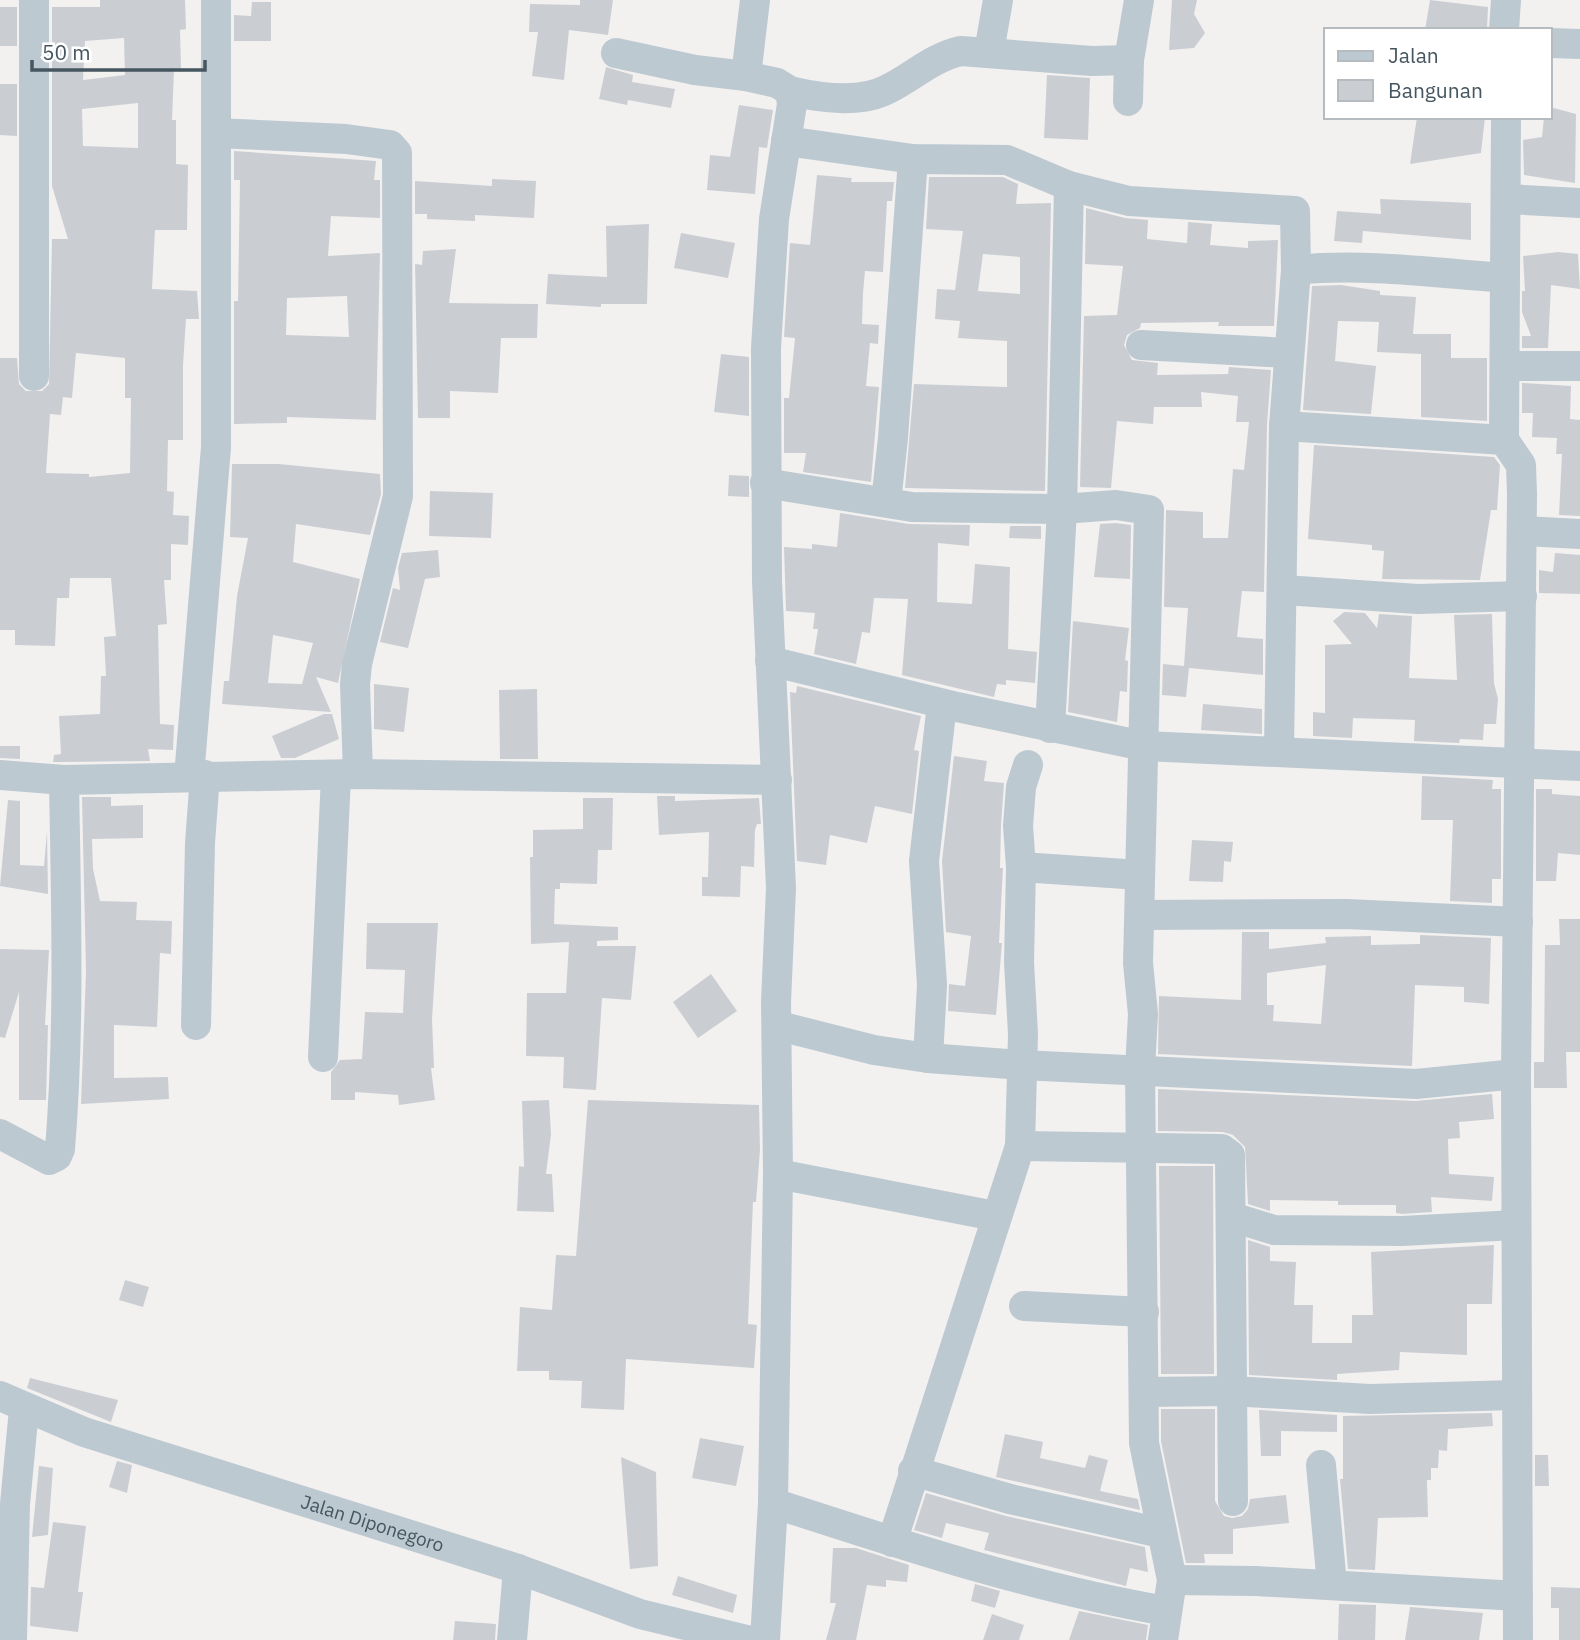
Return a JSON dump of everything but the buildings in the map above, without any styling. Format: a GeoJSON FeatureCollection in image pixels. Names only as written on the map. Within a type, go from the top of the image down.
{"type":"FeatureCollection","features":[{"type":"Feature","properties":{"kind":"street"},"geometry":{"type":"LineString","coordinates":[[34,0],[34,376]]}},
{"type":"Feature","properties":{"kind":"street"},"geometry":{"type":"LineString","coordinates":[[196,1025],[200,843],[197,776],[216,447],[216,0]]}},
{"type":"Feature","properties":{"kind":"street"},"geometry":{"type":"LineString","coordinates":[[746,76],[755,0]]}},
{"type":"Feature","properties":{"kind":"street"},"geometry":{"type":"LineString","coordinates":[[989,52],[998,0]]}},
{"type":"Feature","properties":{"kind":"street"},"geometry":{"type":"LineString","coordinates":[[1128,101],[1129,60],[1139,0]]}},
{"type":"Feature","properties":{"kind":"street"},"geometry":{"type":"LineString","coordinates":[[1504,28],[1506,0]]}},
{"type":"Feature","properties":{"kind":"street"},"geometry":{"type":"LineString","coordinates":[[1552,43],[1580,44]]}},
{"type":"Feature","properties":{"kind":"street"},"geometry":{"type":"LineString","coordinates":[[616,52],[777,83],[790,91],[810,96],[856,98],[886,91],[943,55],[961,51],[1093,61],[1129,60]]}},
{"type":"Feature","properties":{"kind":"street"},"geometry":{"type":"LineString","coordinates":[[765,1640],[773,1503],[779,1026],[776,1002],[781,888],[765,483],[766,348],[774,219],[792,104],[790,91]]}},
{"type":"Feature","properties":{"kind":"street"},"geometry":{"type":"LineString","coordinates":[[1506,119],[1504,440],[1521,465],[1522,531],[1517,764],[1518,1640]]}},
{"type":"Feature","properties":{"kind":"street"},"geometry":{"type":"LineString","coordinates":[[216,133],[346,139],[390,145],[397,153],[398,496],[357,664],[323,1057]]}},
{"type":"Feature","properties":{"kind":"street"},"geometry":{"type":"LineString","coordinates":[[786,141],[913,159],[1007,160],[1069,187],[1129,201],[1290,209],[1296,215],[1296,270],[1284,426],[1284,590],[1279,750]]}},
{"type":"Feature","properties":{"kind":"street"},"geometry":{"type":"LineString","coordinates":[[886,502],[913,159]]}},
{"type":"Feature","properties":{"kind":"street"},"geometry":{"type":"LineString","coordinates":[[1050,727],[1062,509],[1069,187]]}},
{"type":"Feature","properties":{"kind":"street"},"geometry":{"type":"LineString","coordinates":[[1506,200],[1580,203]]}},
{"type":"Feature","properties":{"kind":"street"},"geometry":{"type":"LineString","coordinates":[[1296,270],[1326,267],[1388,269],[1505,278]]}},
{"type":"Feature","properties":{"kind":"street"},"geometry":{"type":"LineString","coordinates":[[1141,345],[1288,353]]}},
{"type":"Feature","properties":{"kind":"street"},"geometry":{"type":"LineString","coordinates":[[1505,366],[1580,366]]}},
{"type":"Feature","properties":{"kind":"street"},"geometry":{"type":"LineString","coordinates":[[1284,426],[1504,440]]}},
{"type":"Feature","properties":{"kind":"street"},"geometry":{"type":"LineString","coordinates":[[765,483],[912,507],[1062,509],[1116,505],[1149,510],[1138,963],[1143,1014],[1140,1069],[1144,1443],[1172,1580],[1163,1640]]}},
{"type":"Feature","properties":{"kind":"street"},"geometry":{"type":"LineString","coordinates":[[1522,531],[1580,534]]}},
{"type":"Feature","properties":{"kind":"street"},"geometry":{"type":"LineString","coordinates":[[1284,590],[1418,599],[1522,596]]}},
{"type":"Feature","properties":{"kind":"street"},"geometry":{"type":"LineString","coordinates":[[770,661],[942,704],[1143,746],[1279,750],[1580,766]]}},
{"type":"Feature","properties":{"kind":"street"},"geometry":{"type":"LineString","coordinates":[[928,1058],[932,985],[924,861],[942,704]]}},
{"type":"Feature","properties":{"kind":"street"},"geometry":{"type":"LineString","coordinates":[[892,1542],[995,1216],[1020,1146],[1021,867],[1018,826],[1021,787],[1028,765]]}},
{"type":"Feature","properties":{"kind":"street"},"geometry":{"type":"LineString","coordinates":[[0,775],[64,780],[347,775],[777,780]]}},
{"type":"Feature","properties":{"kind":"street"},"geometry":{"type":"LineString","coordinates":[[0,1134],[49,1160],[57,1156],[60,1149],[68,977],[64,780]]}},
{"type":"Feature","properties":{"kind":"street"},"geometry":{"type":"LineString","coordinates":[[1021,867],[1140,875]]}},
{"type":"Feature","properties":{"kind":"street"},"geometry":{"type":"LineString","coordinates":[[1140,915],[1347,914],[1518,922]]}},
{"type":"Feature","properties":{"kind":"street"},"geometry":{"type":"LineString","coordinates":[[779,1026],[874,1050],[928,1058],[1021,1065],[1416,1084],[1516,1074]]}},
{"type":"Feature","properties":{"kind":"street"},"geometry":{"type":"LineString","coordinates":[[1020,1146],[1227,1151],[1231,1168],[1232,1217],[1229,1306],[1233,1502]]}},
{"type":"Feature","properties":{"kind":"street"},"geometry":{"type":"LineString","coordinates":[[778,1174],[995,1216]]}},
{"type":"Feature","properties":{"kind":"street"},"geometry":{"type":"LineString","coordinates":[[1232,1217],[1274,1230],[1402,1231],[1516,1225]]}},
{"type":"Feature","properties":{"kind":"street"},"geometry":{"type":"LineString","coordinates":[[1024,1306],[1144,1312]]}},
{"type":"Feature","properties":{"kind":"street"},"geometry":{"type":"LineString","coordinates":[[1144,1392],[1231,1391],[1370,1399],[1516,1395]]}},
{"type":"Feature","properties":{"kind":"street"},"geometry":{"type":"LineString","coordinates":[[12,1402],[15,1504],[12,1640]]}},
{"type":"Feature","properties":{"kind":"street","name":"Jalan Diponegoro"},"geometry":{"type":"LineString","coordinates":[[12,1402],[84,1432],[518,1569],[640,1614],[747,1640]]}},
{"type":"Feature","properties":{"kind":"street"},"geometry":{"type":"LineString","coordinates":[[1321,1465],[1332,1585]]}},
{"type":"Feature","properties":{"kind":"street"},"geometry":{"type":"LineString","coordinates":[[913,1471],[1010,1499],[1161,1533]]}},
{"type":"Feature","properties":{"kind":"street"},"geometry":{"type":"LineString","coordinates":[[773,1503],[996,1572],[1120,1603],[1166,1611]]}},
{"type":"Feature","properties":{"kind":"street"},"geometry":{"type":"LineString","coordinates":[[512,1640],[518,1569]]}},
{"type":"Feature","properties":{"kind":"street"},"geometry":{"type":"LineString","coordinates":[[1172,1580],[1332,1585],[1518,1596]]}}]}
